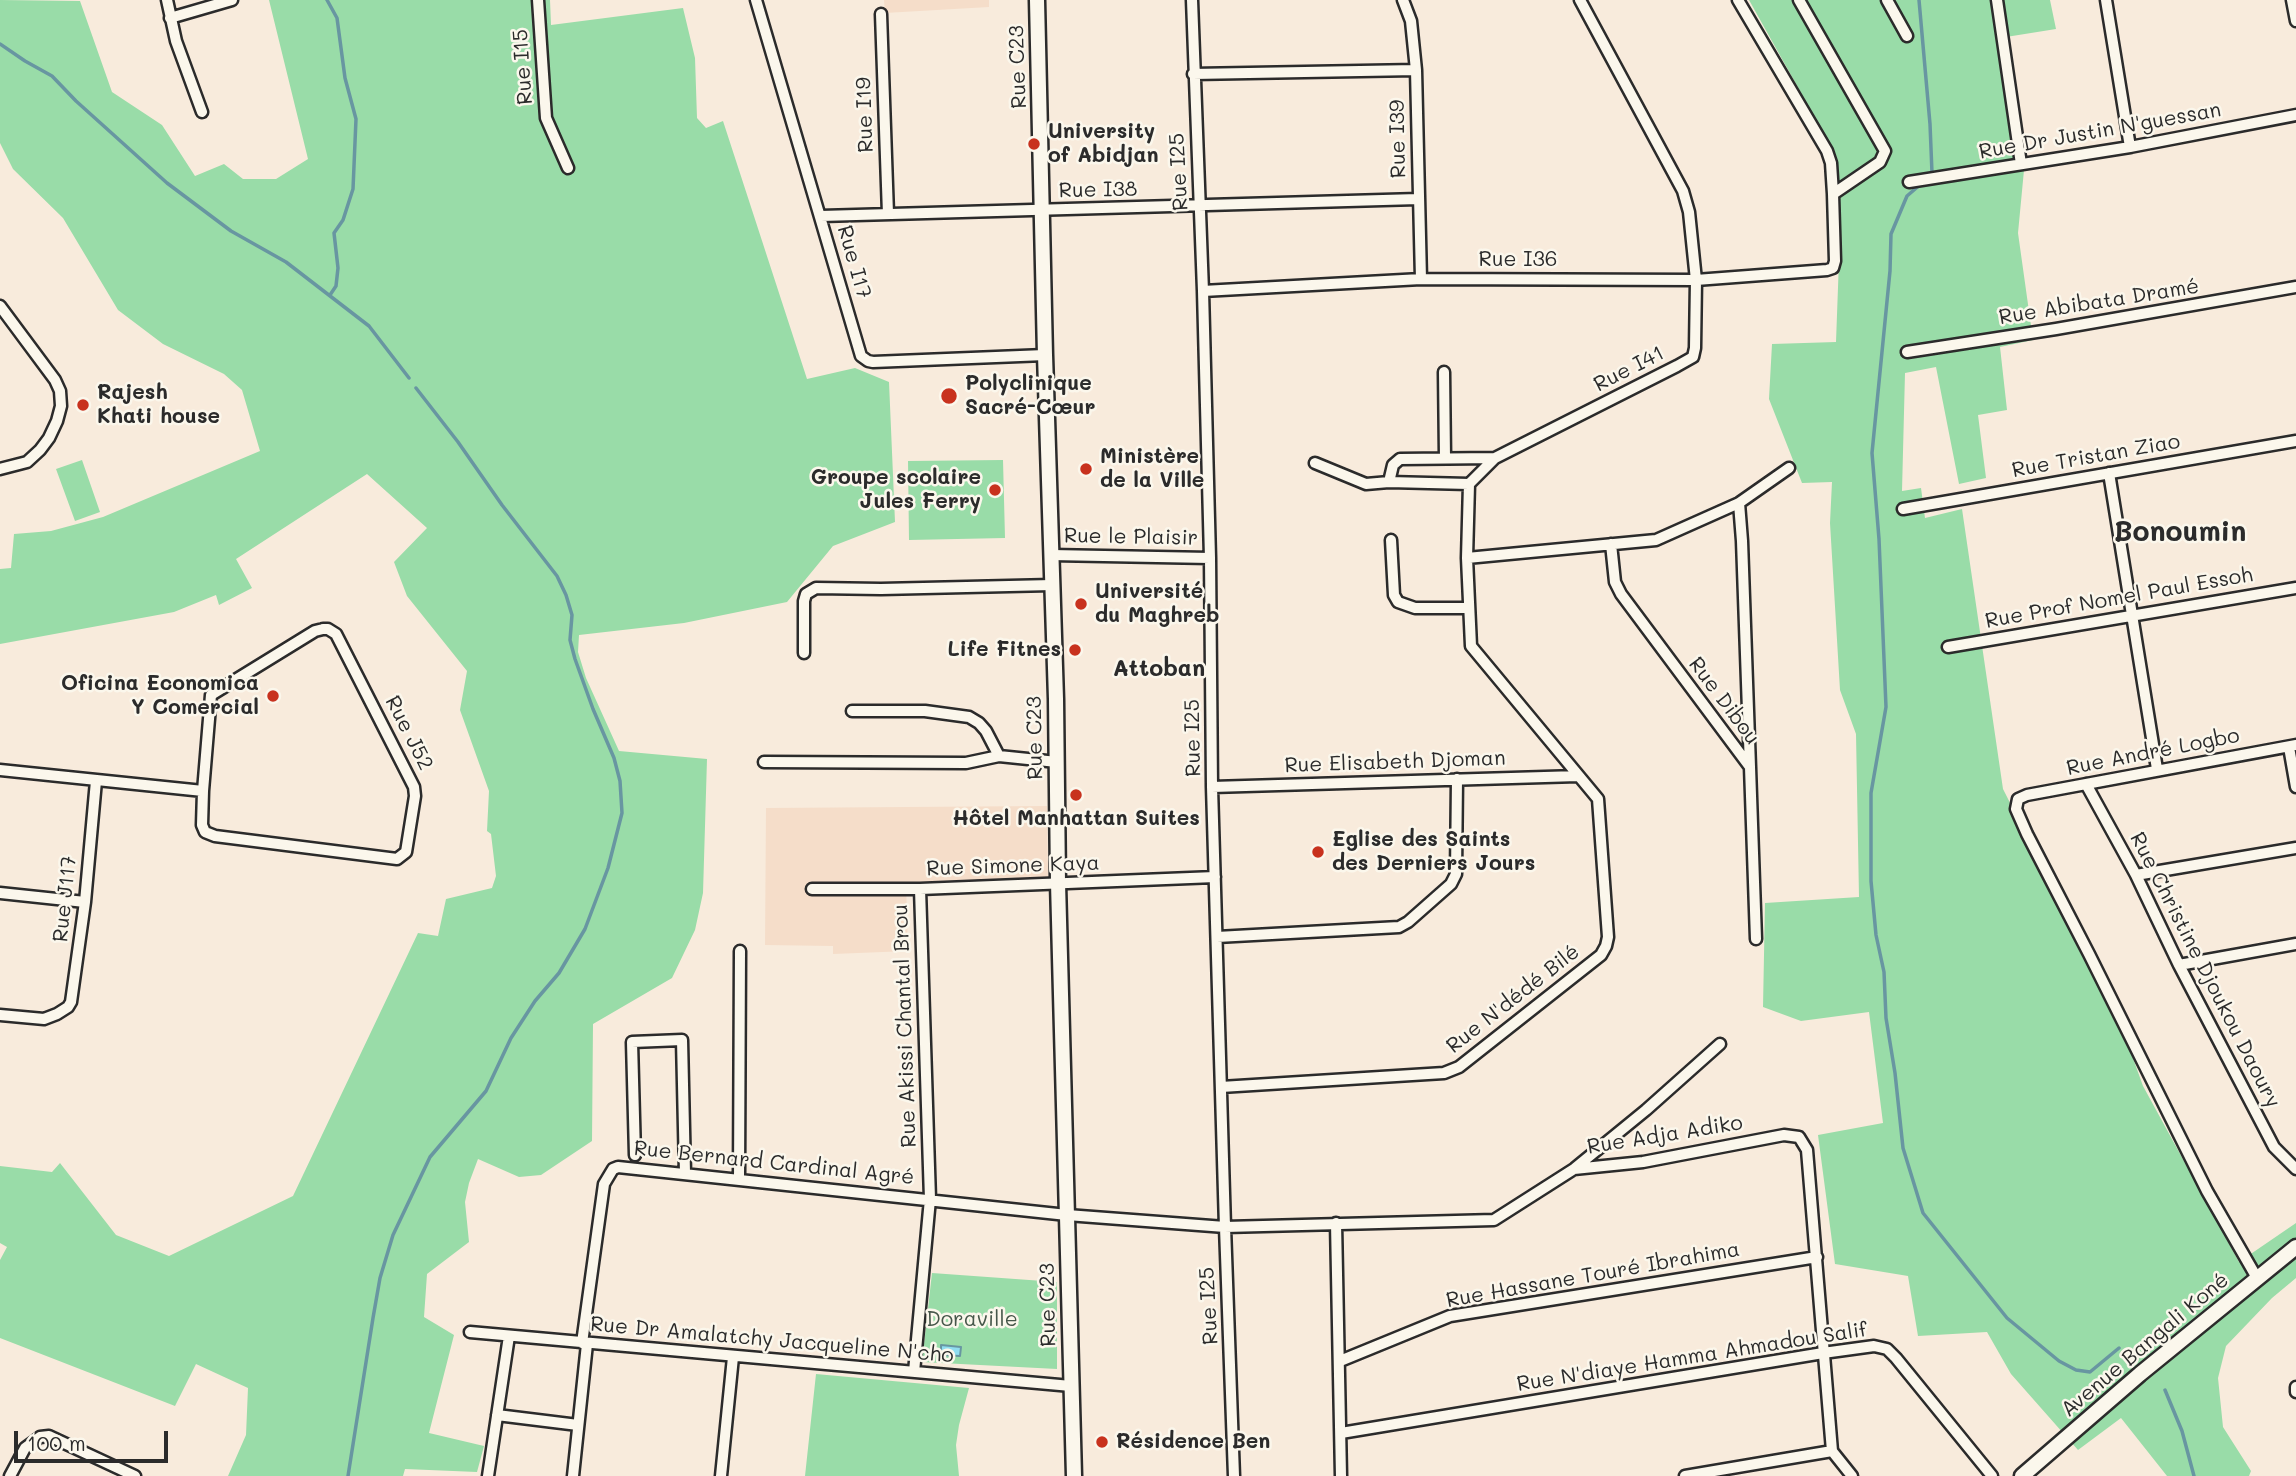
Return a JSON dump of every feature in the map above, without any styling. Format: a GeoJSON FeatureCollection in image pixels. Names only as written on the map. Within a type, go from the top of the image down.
{"type":"FeatureCollection","features":[{"type":"Feature","properties":{"kind":"street"},"geometry":{"type":"LineString","coordinates":[[167,0],[183,61],[202,112]]}},
{"type":"Feature","properties":{"kind":"street"},"geometry":{"type":"LineString","coordinates":[[170,18],[232,0]]}},
{"type":"Feature","properties":{"kind":"street","name":"Rue I15"},"geometry":{"type":"LineString","coordinates":[[538,0],[546,118],[568,168]]}},
{"type":"Feature","properties":{"kind":"street","name":"Rue I17"},"geometry":{"type":"LineString","coordinates":[[756,0],[859,351],[865,360],[873,362],[1045,355]]}},
{"type":"Feature","properties":{"kind":"street","name":"Rue C23"},"geometry":{"type":"LineString","coordinates":[[1037,0],[1074,1476]]}},
{"type":"Feature","properties":{"kind":"street","name":"Rue I25"},"geometry":{"type":"LineString","coordinates":[[1192,0],[1203,291],[1210,558],[1212,788],[1234,1476]]}},
{"type":"Feature","properties":{"kind":"street","name":"Rue I39"},"geometry":{"type":"LineString","coordinates":[[1403,0],[1411,21],[1416,70],[1421,279]]}},
{"type":"Feature","properties":{"kind":"street","name":"Rue I41"},"geometry":{"type":"LineString","coordinates":[[1469,484],[1495,458],[1693,357],[1696,280],[1689,212],[1683,191],[1580,0]]}},
{"type":"Feature","properties":{"kind":"street"},"geometry":{"type":"LineString","coordinates":[[1738,0],[1828,152],[1833,194]]}},
{"type":"Feature","properties":{"kind":"street"},"geometry":{"type":"LineString","coordinates":[[1799,0],[1885,151],[1880,162],[1833,194]]}},
{"type":"Feature","properties":{"kind":"street"},"geometry":{"type":"LineString","coordinates":[[1887,0],[1907,36]]}},
{"type":"Feature","properties":{"kind":"street"},"geometry":{"type":"LineString","coordinates":[[1997,0],[2021,164]]}},
{"type":"Feature","properties":{"kind":"street"},"geometry":{"type":"LineString","coordinates":[[2106,0],[2130,147]]}},
{"type":"Feature","properties":{"kind":"street"},"geometry":{"type":"LineString","coordinates":[[2292,0],[2296,21]]}},
{"type":"Feature","properties":{"kind":"street","name":"Rue I19"},"geometry":{"type":"LineString","coordinates":[[881,14],[888,214]]}},
{"type":"Feature","properties":{"kind":"street"},"geometry":{"type":"LineString","coordinates":[[1193,75],[1416,70]]}},
{"type":"Feature","properties":{"kind":"street","name":"Rue Dr Justin N'guessan"},"geometry":{"type":"LineString","coordinates":[[1909,182],[2130,147],[2296,115]]}},
{"type":"Feature","properties":{"kind":"street","name":"Rue I36"},"geometry":{"type":"LineString","coordinates":[[1203,291],[1421,279],[1696,280],[1827,270],[1833,268],[1835,261],[1833,194]]}},
{"type":"Feature","properties":{"kind":"street","name":"Rue I38"},"geometry":{"type":"LineString","coordinates":[[821,216],[1418,200]]}},
{"type":"Feature","properties":{"kind":"street","name":"Rue Abibata Dramé"},"geometry":{"type":"LineString","coordinates":[[1907,352],[2296,287]]}},
{"type":"Feature","properties":{"kind":"street"},"geometry":{"type":"LineString","coordinates":[[0,306],[55,380],[60,391],[61,406],[49,438],[40,450],[27,462],[0,469]]}},
{"type":"Feature","properties":{"kind":"street"},"geometry":{"type":"LineString","coordinates":[[1444,372],[1445,458]]}},
{"type":"Feature","properties":{"kind":"street","name":"Rue Tristan Ziao"},"geometry":{"type":"LineString","coordinates":[[1903,509],[2296,441]]}},
{"type":"Feature","properties":{"kind":"street"},"geometry":{"type":"LineString","coordinates":[[1389,482],[1393,465],[1399,459],[1495,458]]}},
{"type":"Feature","properties":{"kind":"street"},"geometry":{"type":"LineString","coordinates":[[1315,463],[1366,484],[1469,484],[1469,608],[1415,608],[1398,602],[1394,595],[1391,540]]}},
{"type":"Feature","properties":{"kind":"street"},"geometry":{"type":"LineString","coordinates":[[1467,558],[1656,540],[1739,503],[1788,468]]}},
{"type":"Feature","properties":{"kind":"street"},"geometry":{"type":"LineString","coordinates":[[2109,473],[2157,769]]}},
{"type":"Feature","properties":{"kind":"street"},"geometry":{"type":"LineString","coordinates":[[1739,503],[1750,767]]}},
{"type":"Feature","properties":{"kind":"street","name":"Rue Dibou"},"geometry":{"type":"LineString","coordinates":[[1611,544],[1615,582],[1620,594],[1750,767],[1756,939]]}},
{"type":"Feature","properties":{"kind":"street","name":"Rue le Plaisir"},"geometry":{"type":"LineString","coordinates":[[1051,555],[1210,558]]}},
{"type":"Feature","properties":{"kind":"street"},"geometry":{"type":"LineString","coordinates":[[804,653],[804,601],[806,594],[816,588],[1052,585]]}},
{"type":"Feature","properties":{"kind":"street","name":"Rue Prof Nomel Paul Essoh"},"geometry":{"type":"LineString","coordinates":[[1948,647],[2296,588]]}},
{"type":"Feature","properties":{"kind":"street","name":"Rue N'dédé Bilé"},"geometry":{"type":"LineString","coordinates":[[1221,1087],[1444,1073],[1459,1067],[1601,955],[1608,937],[1598,799],[1471,646],[1469,608]]}},
{"type":"Feature","properties":{"kind":"street","name":"Rue J52"},"geometry":{"type":"LineString","coordinates":[[328,629],[336,634],[411,777],[415,791],[405,852],[397,859],[209,834],[202,824],[203,791],[213,692],[315,631],[328,629]]}},
{"type":"Feature","properties":{"kind":"street"},"geometry":{"type":"LineString","coordinates":[[852,711],[925,710],[969,717],[986,731],[999,756]]}},
{"type":"Feature","properties":{"kind":"street"},"geometry":{"type":"LineString","coordinates":[[2292,746],[2296,787]]}},
{"type":"Feature","properties":{"kind":"street","name":"Rue André Logbo"},"geometry":{"type":"LineString","coordinates":[[2258,1278],[2207,1191],[2016,809],[2018,799],[2026,795],[2292,746]]}},
{"type":"Feature","properties":{"kind":"street"},"geometry":{"type":"LineString","coordinates":[[764,762],[966,763],[999,756],[1057,762]]}},
{"type":"Feature","properties":{"kind":"street"},"geometry":{"type":"LineString","coordinates":[[0,770],[203,791]]}},
{"type":"Feature","properties":{"kind":"street","name":"Rue Elisabeth Djoman"},"geometry":{"type":"LineString","coordinates":[[1212,788],[1578,776]]}},
{"type":"Feature","properties":{"kind":"street"},"geometry":{"type":"LineString","coordinates":[[1217,937],[1399,927],[1408,922],[1451,884],[1456,874],[1457,779]]}},
{"type":"Feature","properties":{"kind":"street","name":"Rue J117"},"geometry":{"type":"LineString","coordinates":[[0,1015],[44,1019],[68,1007],[74,993],[96,781]]}},
{"type":"Feature","properties":{"kind":"street","name":"Rue Christine Djoukou Daoury"},"geometry":{"type":"LineString","coordinates":[[2086,784],[2136,875],[2179,965],[2274,1147],[2296,1169]]}},
{"type":"Feature","properties":{"kind":"street"},"geometry":{"type":"LineString","coordinates":[[2136,875],[2296,848]]}},
{"type":"Feature","properties":{"kind":"street","name":"Rue Simone Kaya"},"geometry":{"type":"LineString","coordinates":[[812,889],[920,889],[1215,877]]}},
{"type":"Feature","properties":{"kind":"street","name":"Rue Akissi Chantal Brou"},"geometry":{"type":"LineString","coordinates":[[914,1372],[930,1199],[920,889]]}},
{"type":"Feature","properties":{"kind":"street"},"geometry":{"type":"LineString","coordinates":[[0,893],[85,902]]}},
{"type":"Feature","properties":{"kind":"street"},"geometry":{"type":"LineString","coordinates":[[2179,965],[2296,944]]}},
{"type":"Feature","properties":{"kind":"street"},"geometry":{"type":"LineString","coordinates":[[739,1180],[740,951]]}},
{"type":"Feature","properties":{"kind":"street"},"geometry":{"type":"LineString","coordinates":[[635,1156],[632,1042],[682,1040],[685,1173]]}},
{"type":"Feature","properties":{"kind":"street"},"geometry":{"type":"LineString","coordinates":[[1574,1169],[1720,1044]]}},
{"type":"Feature","properties":{"kind":"street","name":"Rue Adja Adiko"},"geometry":{"type":"LineString","coordinates":[[1067,1215],[1225,1227],[1494,1220],[1574,1169],[1643,1162],[1784,1135],[1799,1137],[1807,1150],[1832,1451]]}},
{"type":"Feature","properties":{"kind":"street","name":"Rue Bernard Cardinal Agré"},"geometry":{"type":"LineString","coordinates":[[573,1476],[584,1343],[604,1184],[613,1169],[618,1167],[685,1173],[1067,1215]]}},
{"type":"Feature","properties":{"kind":"street"},"geometry":{"type":"LineString","coordinates":[[1336,1223],[1341,1476]]}},
{"type":"Feature","properties":{"kind":"street","name":"Avenue Bangali Koné"},"geometry":{"type":"LineString","coordinates":[[2022,1476],[2140,1374],[2296,1247]]}},
{"type":"Feature","properties":{"kind":"street","name":"Rue Hassane Touré Ibrahima"},"geometry":{"type":"LineString","coordinates":[[1340,1361],[1450,1316],[1817,1257]]}},
{"type":"Feature","properties":{"kind":"street","name":"Rue Dr Amalatchy Jacqueline N'cho"},"geometry":{"type":"LineString","coordinates":[[470,1332],[1071,1386]]}},
{"type":"Feature","properties":{"kind":"street"},"geometry":{"type":"LineString","coordinates":[[488,1476],[509,1336]]}},
{"type":"Feature","properties":{"kind":"street","name":"Rue N'diaye Hamma Ahmadou Salif"},"geometry":{"type":"LineString","coordinates":[[1341,1433],[1874,1346],[1886,1349],[1896,1358],[1992,1476]]}},
{"type":"Feature","properties":{"kind":"street"},"geometry":{"type":"LineString","coordinates":[[721,1476],[733,1357]]}},
{"type":"Feature","properties":{"kind":"street"},"geometry":{"type":"LineString","coordinates":[[497,1415],[578,1425]]}},
{"type":"Feature","properties":{"kind":"street"},"geometry":{"type":"LineString","coordinates":[[10,1476],[25,1448],[40,1437],[49,1436],[135,1476]]}},
{"type":"Feature","properties":{"kind":"street"},"geometry":{"type":"LineString","coordinates":[[1685,1476],[1832,1451],[1852,1476]]}},
{"type":"Feature","properties":{"kind":"shaded area"},"geometry":{"type":"Polygon","coordinates":[[[884,0],[989,0],[989,7],[885,13],[884,0]]]}},
{"type":"Feature","properties":{"kind":"shaded area"},"geometry":{"type":"Polygon","coordinates":[[[1047,806],[1048,877],[906,883],[908,951],[833,954],[833,946],[765,945],[766,808],[1047,806]]]}},
{"type":"Feature","properties":{"kind":"green space"},"geometry":{"type":"Polygon","coordinates":[[[0,0],[80,1],[112,92],[162,125],[195,176],[224,164],[243,179],[276,179],[308,159],[269,0],[550,0],[551,25],[683,8],[695,58],[697,118],[706,128],[723,121],[807,379],[855,368],[889,382],[895,522],[833,546],[787,602],[684,623],[579,635],[578,652],[586,678],[619,751],[707,759],[703,893],[695,930],[672,978],[593,1024],[592,1141],[541,1175],[519,1177],[478,1159],[465,1202],[469,1242],[427,1274],[424,1317],[454,1335],[429,1433],[484,1446],[477,1472],[405,1469],[403,1476],[228,1476],[246,1435],[248,1388],[196,1364],[175,1406],[0,1338],[0,1260],[7,1247],[0,1243],[0,1166],[52,1172],[60,1163],[116,1235],[169,1256],[293,1196],[418,933],[438,936],[446,899],[492,888],[496,876],[491,834],[487,831],[489,791],[460,710],[467,671],[407,596],[394,562],[427,528],[367,474],[236,559],[252,588],[219,605],[216,595],[174,612],[0,644],[0,569],[11,568],[14,534],[51,531],[103,517],[260,451],[242,390],[224,374],[163,344],[118,310],[63,218],[13,169],[0,143],[0,0]]]}},
{"type":"Feature","properties":{"kind":"green space"},"geometry":{"type":"Polygon","coordinates":[[[1749,0],[2050,0],[2056,29],[2006,37],[2024,170],[2018,233],[2033,340],[2000,347],[2007,410],[1978,415],[1986,478],[1959,484],[1936,367],[1905,373],[1902,491],[1921,488],[1925,518],[1962,509],[2003,789],[2117,1014],[2143,1086],[2239,1262],[2296,1223],[2296,1278],[2272,1298],[2226,1346],[2218,1378],[2223,1427],[2251,1471],[2249,1476],[2167,1476],[2121,1418],[2078,1450],[2011,1374],[1987,1332],[1918,1336],[1908,1276],[1835,1264],[1818,1135],[1883,1123],[1869,1012],[1801,1021],[1763,1007],[1765,903],[1859,897],[1856,734],[1840,690],[1830,523],[1832,482],[1802,483],[1769,399],[1772,344],[1836,342],[1839,260],[1834,152],[1749,0]]]}},
{"type":"Feature","properties":{"kind":"green space"},"geometry":{"type":"Polygon","coordinates":[[[82,460],[100,512],[75,521],[56,469],[82,460]]]}},
{"type":"Feature","properties":{"kind":"green space"},"geometry":{"type":"Polygon","coordinates":[[[1003,460],[1005,538],[909,540],[908,461],[1003,460]]]}},
{"type":"Feature","properties":{"kind":"green space","name":"Doraville"},"geometry":{"type":"Polygon","coordinates":[[[932,1273],[1057,1282],[1057,1369],[922,1362],[932,1273]]]}},
{"type":"Feature","properties":{"kind":"green space"},"geometry":{"type":"Polygon","coordinates":[[[816,1374],[969,1388],[956,1445],[959,1476],[805,1476],[816,1374]]]}},
{"type":"Feature","properties":{"kind":"water"},"geometry":{"type":"Polygon","coordinates":[[[941,1345],[961,1347],[960,1356],[941,1355],[941,1345]]]}},
{"type":"Feature","properties":{"kind":"waterway"},"geometry":{"type":"LineString","coordinates":[[327,0],[337,18],[345,78],[356,119],[353,189],[343,220],[334,233],[338,268],[336,286],[330,295]]}},
{"type":"Feature","properties":{"kind":"waterway"},"geometry":{"type":"LineString","coordinates":[[1919,0],[1930,124],[1930,175]]}},
{"type":"Feature","properties":{"kind":"waterway"},"geometry":{"type":"LineString","coordinates":[[0,44],[52,76],[167,183],[231,231],[286,262],[369,326],[409,378]]}},
{"type":"Feature","properties":{"kind":"waterway"},"geometry":{"type":"LineString","coordinates":[[1922,183],[1907,196],[1891,234],[1890,271],[1872,453],[1879,539],[1886,707],[1871,793],[1871,881],[1903,1148],[1923,1213],[2007,1318],[2059,1361],[2076,1370],[2090,1372],[2119,1348]]}},
{"type":"Feature","properties":{"kind":"waterway"},"geometry":{"type":"LineString","coordinates":[[348,1476],[380,1278],[393,1235],[430,1157],[486,1091],[511,1038],[535,1001],[559,973],[585,929],[608,868],[622,813],[620,781],[614,758],[575,659],[570,640],[572,615],[557,576],[416,388]]}},
{"type":"Feature","properties":{"kind":"waterway"},"geometry":{"type":"LineString","coordinates":[[2165,1390],[2182,1431],[2194,1476]]}},
{"type":"Feature","properties":{"kind":"place","name":"University of Abidjan"},"geometry":{"type":"Point","coordinates":[1034,144]}},
{"type":"Feature","properties":{"kind":"place","name":"Polyclinique Sacré-Cœur"},"geometry":{"type":"Point","coordinates":[949,396]}},
{"type":"Feature","properties":{"kind":"place","name":"Rajesh Khati house"},"geometry":{"type":"Point","coordinates":[83,405]}},
{"type":"Feature","properties":{"kind":"place","name":"Ministère de la Ville"},"geometry":{"type":"Point","coordinates":[1086,469]}},
{"type":"Feature","properties":{"kind":"place","name":"Groupe scolaire Jules Ferry"},"geometry":{"type":"Point","coordinates":[995,490]}},
{"type":"Feature","properties":{"kind":"place","name":"Université du Maghreb"},"geometry":{"type":"Point","coordinates":[1081,604]}},
{"type":"Feature","properties":{"kind":"place","name":"Life Fitnes"},"geometry":{"type":"Point","coordinates":[1075,650]}},
{"type":"Feature","properties":{"kind":"place","name":"Oficina Economica Y Comercial"},"geometry":{"type":"Point","coordinates":[273,696]}},
{"type":"Feature","properties":{"kind":"place","name":"Hôtel Manhattan Suites"},"geometry":{"type":"Point","coordinates":[1076,795]}},
{"type":"Feature","properties":{"kind":"place","name":"Eglise des Saints des Derniers Jours"},"geometry":{"type":"Point","coordinates":[1318,852]}},
{"type":"Feature","properties":{"kind":"place","name":"Résidence Ben"},"geometry":{"type":"Point","coordinates":[1102,1442]}},
{"type":"Feature","properties":{"kind":"district","name":"Bonoumin"},"geometry":{"type":"Point","coordinates":[2180,532]}},
{"type":"Feature","properties":{"kind":"district","name":"Attoban"},"geometry":{"type":"Point","coordinates":[1159,669]}}]}
